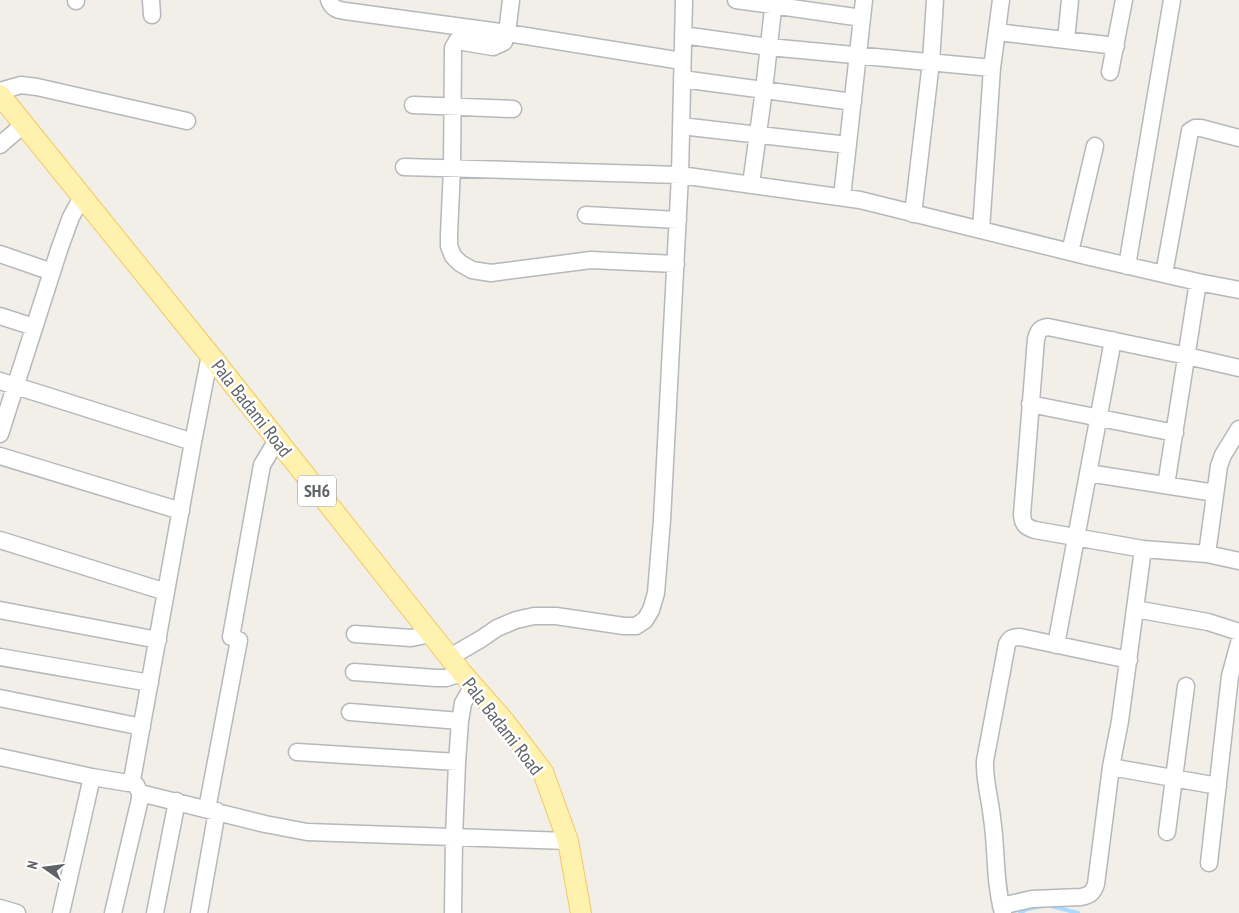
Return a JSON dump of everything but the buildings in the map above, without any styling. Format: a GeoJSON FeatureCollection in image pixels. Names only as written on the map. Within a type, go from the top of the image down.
{"type":"FeatureCollection","features":[{"type":"Feature","properties":{"kind":"main road","name":"Pala Badami Road"},"geometry":{"type":"LineString","coordinates":[[1,98],[210,355],[431,634],[505,722],[542,772],[568,841],[581,913]]}},
{"type":"Feature","properties":{"kind":"street"},"geometry":{"type":"LineString","coordinates":[[330,0],[337,10],[345,12],[508,33],[682,61]]}},
{"type":"Feature","properties":{"kind":"street"},"geometry":{"type":"LineString","coordinates":[[511,0],[508,33],[504,42],[498,45],[487,46],[457,41],[454,44],[449,246],[453,256],[472,270],[491,274],[591,260],[676,264]]}},
{"type":"Feature","properties":{"kind":"street"},"geometry":{"type":"LineString","coordinates":[[450,657],[497,628],[516,620],[534,616],[556,616],[636,626],[644,620],[651,610],[656,593],[661,529],[676,264],[684,0]]}},
{"type":"Feature","properties":{"kind":"street"},"geometry":{"type":"LineString","coordinates":[[736,0],[774,2],[862,18]]}},
{"type":"Feature","properties":{"kind":"street"},"geometry":{"type":"LineString","coordinates":[[842,197],[864,0]]}},
{"type":"Feature","properties":{"kind":"street"},"geometry":{"type":"LineString","coordinates":[[913,214],[931,62],[935,0]]}},
{"type":"Feature","properties":{"kind":"street"},"geometry":{"type":"LineString","coordinates":[[981,230],[992,68],[1000,0]]}},
{"type":"Feature","properties":{"kind":"street"},"geometry":{"type":"LineString","coordinates":[[1066,40],[1070,0]]}},
{"type":"Feature","properties":{"kind":"street"},"geometry":{"type":"LineString","coordinates":[[1110,72],[1124,0]]}},
{"type":"Feature","properties":{"kind":"street"},"geometry":{"type":"LineString","coordinates":[[1127,266],[1172,0]]}},
{"type":"Feature","properties":{"kind":"street"},"geometry":{"type":"LineString","coordinates":[[751,184],[774,2]]}},
{"type":"Feature","properties":{"kind":"street"},"geometry":{"type":"LineString","coordinates":[[997,32],[1116,46]]}},
{"type":"Feature","properties":{"kind":"street"},"geometry":{"type":"LineString","coordinates":[[682,35],[769,47],[992,68]]}},
{"type":"Feature","properties":{"kind":"street"},"geometry":{"type":"LineString","coordinates":[[682,79],[853,102]]}},
{"type":"Feature","properties":{"kind":"street"},"geometry":{"type":"LineString","coordinates":[[1,98],[21,85],[187,121]]}},
{"type":"Feature","properties":{"kind":"street"},"geometry":{"type":"LineString","coordinates":[[413,105],[513,108]]}},
{"type":"Feature","properties":{"kind":"street"},"geometry":{"type":"LineString","coordinates":[[0,146],[23,125]]}},
{"type":"Feature","properties":{"kind":"street"},"geometry":{"type":"LineString","coordinates":[[681,126],[848,146]]}},
{"type":"Feature","properties":{"kind":"street"},"geometry":{"type":"LineString","coordinates":[[1164,274],[1190,131],[1195,128],[1201,128],[1239,138]]}},
{"type":"Feature","properties":{"kind":"street"},"geometry":{"type":"LineString","coordinates":[[1070,252],[1095,146]]}},
{"type":"Feature","properties":{"kind":"street"},"geometry":{"type":"LineString","coordinates":[[404,167],[680,175],[842,197],[1127,266],[1239,290]]}},
{"type":"Feature","properties":{"kind":"street"},"geometry":{"type":"LineString","coordinates":[[0,434],[8,384],[34,327],[66,229],[82,197]]}},
{"type":"Feature","properties":{"kind":"street"},"geometry":{"type":"LineString","coordinates":[[586,215],[678,220]]}},
{"type":"Feature","properties":{"kind":"street"},"geometry":{"type":"LineString","coordinates":[[0,254],[52,272]]}},
{"type":"Feature","properties":{"kind":"street"},"geometry":{"type":"LineString","coordinates":[[1166,485],[1198,282]]}},
{"type":"Feature","properties":{"kind":"street"},"geometry":{"type":"LineString","coordinates":[[0,316],[34,327]]}},
{"type":"Feature","properties":{"kind":"street"},"geometry":{"type":"LineString","coordinates":[[1239,368],[1113,340],[1048,327],[1042,328],[1038,332],[1036,339],[1022,515],[1022,522],[1027,527],[1036,530],[1143,549],[1207,554],[1239,561]]}},
{"type":"Feature","properties":{"kind":"street"},"geometry":{"type":"LineString","coordinates":[[1056,645],[1113,340]]}},
{"type":"Feature","properties":{"kind":"street"},"geometry":{"type":"LineString","coordinates":[[113,913],[140,799],[136,786],[142,727],[210,355]]}},
{"type":"Feature","properties":{"kind":"street"},"geometry":{"type":"LineString","coordinates":[[8,384],[193,442]]}},
{"type":"Feature","properties":{"kind":"street"},"geometry":{"type":"LineString","coordinates":[[1030,404],[1175,433]]}},
{"type":"Feature","properties":{"kind":"street"},"geometry":{"type":"LineString","coordinates":[[1207,554],[1220,466],[1223,456],[1239,429]]}},
{"type":"Feature","properties":{"kind":"street"},"geometry":{"type":"LineString","coordinates":[[199,913],[235,638],[262,465],[277,440]]}},
{"type":"Feature","properties":{"kind":"street"},"geometry":{"type":"LineString","coordinates":[[0,456],[181,511]]}},
{"type":"Feature","properties":{"kind":"street"},"geometry":{"type":"LineString","coordinates":[[1088,473],[1215,493]]}},
{"type":"Feature","properties":{"kind":"street"},"geometry":{"type":"LineString","coordinates":[[0,540],[166,592]]}},
{"type":"Feature","properties":{"kind":"street"},"geometry":{"type":"LineString","coordinates":[[1129,660],[1014,637],[1009,640],[985,760],[985,774],[993,819],[996,874],[1002,910],[1032,899],[1081,898],[1089,896],[1093,892],[1096,884],[1111,767],[1129,660],[1143,549]]}},
{"type":"Feature","properties":{"kind":"street"},"geometry":{"type":"LineString","coordinates":[[1135,609],[1208,622],[1239,632]]}},
{"type":"Feature","properties":{"kind":"street"},"geometry":{"type":"LineString","coordinates":[[0,610],[158,640]]}},
{"type":"Feature","properties":{"kind":"street"},"geometry":{"type":"LineString","coordinates":[[355,634],[411,638],[431,634]]}},
{"type":"Feature","properties":{"kind":"street"},"geometry":{"type":"LineString","coordinates":[[1209,863],[1218,786],[1234,693],[1230,676],[1239,643]]}},
{"type":"Feature","properties":{"kind":"street"},"geometry":{"type":"LineString","coordinates":[[0,657],[150,683]]}},
{"type":"Feature","properties":{"kind":"street"},"geometry":{"type":"LineString","coordinates":[[354,672],[468,679],[460,721],[457,762],[453,913]]}},
{"type":"Feature","properties":{"kind":"street"},"geometry":{"type":"LineString","coordinates":[[1167,832],[1172,779],[1186,686]]}},
{"type":"Feature","properties":{"kind":"street"},"geometry":{"type":"LineString","coordinates":[[0,698],[142,727]]}},
{"type":"Feature","properties":{"kind":"street"},"geometry":{"type":"LineString","coordinates":[[350,712],[460,721]]}},
{"type":"Feature","properties":{"kind":"street"},"geometry":{"type":"LineString","coordinates":[[297,752],[457,762]]}},
{"type":"Feature","properties":{"kind":"street"},"geometry":{"type":"LineString","coordinates":[[0,757],[128,783],[176,801],[265,824],[308,832],[568,841]]}},
{"type":"Feature","properties":{"kind":"street"},"geometry":{"type":"LineString","coordinates":[[1111,767],[1218,786]]}},
{"type":"Feature","properties":{"kind":"street"},"geometry":{"type":"LineString","coordinates":[[62,913],[92,777]]}},
{"type":"Feature","properties":{"kind":"street"},"geometry":{"type":"LineString","coordinates":[[155,913],[176,801]]}},
{"type":"Feature","properties":{"kind":"waterway"},"geometry":{"type":"LineString","coordinates":[[1020,913],[1027,909],[1042,906]]}},
{"type":"Feature","properties":{"kind":"waterway"},"geometry":{"type":"LineString","coordinates":[[1051,906],[1078,913]]}}]}
